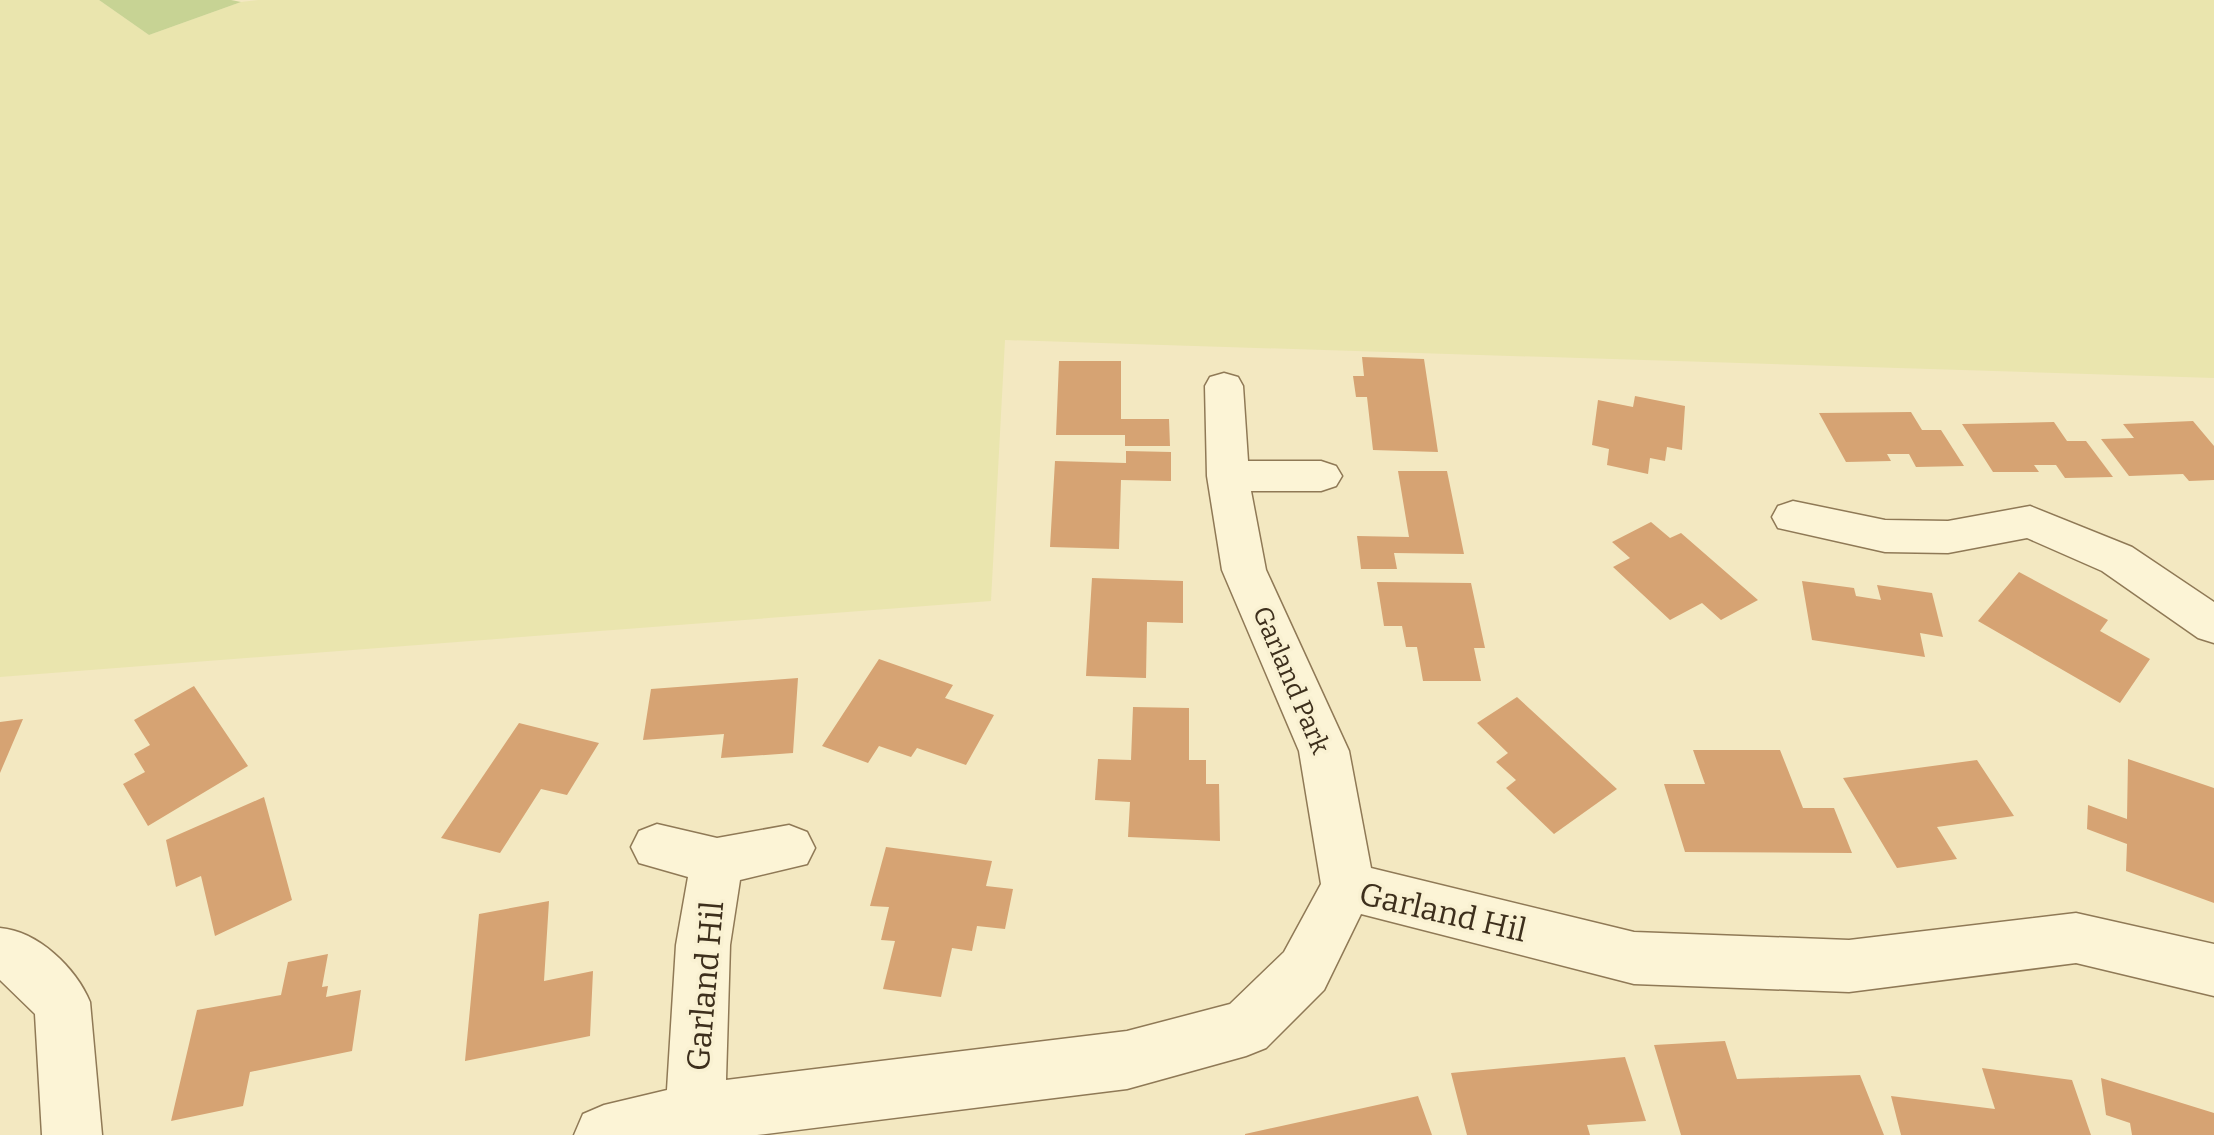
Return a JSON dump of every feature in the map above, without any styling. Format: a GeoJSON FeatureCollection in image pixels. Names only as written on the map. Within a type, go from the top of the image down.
{"type":"FeatureCollection","features":[{"type":"Feature","properties":{"kind":"street","name":"Garland Park"},"geometry":{"type":"LineString","coordinates":[[1224,386],[1228,476],[1244,570],[1324,751],[1348,886]]}},
{"type":"Feature","properties":{"kind":"street"},"geometry":{"type":"LineString","coordinates":[[1228,476],[1321,476]]}},
{"type":"Feature","properties":{"kind":"street"},"geometry":{"type":"LineString","coordinates":[[1793,517],[1901,536],[1948,537],[2030,522],[2117,559],[2209,614]]}},
{"type":"Feature","properties":{"kind":"street"},"geometry":{"type":"LineString","coordinates":[[657,847],[717,861],[789,848]]}},
{"type":"Feature","properties":{"kind":"street","name":"Garland Hil"},"geometry":{"type":"LineString","coordinates":[[695,1113],[703,945],[717,861]]}},
{"type":"Feature","properties":{"kind":"street","name":"Garland Hil"},"geometry":{"type":"LineString","coordinates":[[604,1135],[695,1113],[1127,1060],[1246,1028],[1304,971],[1348,886],[1634,958],[1849,966],[2076,938],[2214,970]]}},
{"type":"Feature","properties":{"kind":"street"},"geometry":{"type":"LineString","coordinates":[[0,954],[14,955],[62,1002],[72,1135]]}},
{"type":"Feature","properties":{"kind":"shaded area"},"geometry":{"type":"Polygon","coordinates":[[[0,0],[99,0],[149,35],[241,2],[258,0],[2214,0],[2214,378],[1005,340],[991,601],[0,677],[0,0]]]}},
{"type":"Feature","properties":{"kind":"green space"},"geometry":{"type":"Polygon","coordinates":[[[99,0],[231,0],[241,2],[149,35],[99,0]]]}},
{"type":"Feature","properties":{"kind":"building"},"geometry":{"type":"Polygon","coordinates":[[[1362,357],[1424,359],[1438,452],[1373,450],[1367,397],[1356,397],[1353,376],[1364,376],[1362,357]]]}},
{"type":"Feature","properties":{"kind":"building"},"geometry":{"type":"Polygon","coordinates":[[[1059,361],[1121,361],[1121,419],[1169,419],[1170,446],[1125,446],[1125,435],[1056,435],[1059,361]]]}},
{"type":"Feature","properties":{"kind":"building"},"geometry":{"type":"Polygon","coordinates":[[[1635,396],[1685,406],[1682,450],[1667,447],[1665,461],[1650,458],[1648,474],[1607,465],[1609,449],[1592,445],[1598,400],[1633,407],[1635,396]]]}},
{"type":"Feature","properties":{"kind":"building"},"geometry":{"type":"Polygon","coordinates":[[[1911,412],[1922,430],[1941,430],[1964,466],[1916,467],[1909,454],[1887,454],[1891,461],[1846,462],[1819,413],[1911,412]]]}},
{"type":"Feature","properties":{"kind":"building"},"geometry":{"type":"Polygon","coordinates":[[[2193,421],[2214,446],[2214,480],[2189,481],[2183,474],[2129,476],[2101,439],[2134,438],[2123,424],[2193,421]]]}},
{"type":"Feature","properties":{"kind":"building"},"geometry":{"type":"Polygon","coordinates":[[[2054,422],[2067,441],[2086,441],[2113,477],[2065,478],[2056,465],[2034,465],[2039,472],[1993,472],[1962,424],[2054,422]]]}},
{"type":"Feature","properties":{"kind":"building"},"geometry":{"type":"Polygon","coordinates":[[[1126,451],[1171,452],[1171,481],[1121,480],[1119,549],[1050,547],[1055,461],[1126,463],[1126,451]]]}},
{"type":"Feature","properties":{"kind":"building"},"geometry":{"type":"Polygon","coordinates":[[[1398,471],[1447,471],[1464,554],[1394,553],[1397,569],[1361,569],[1357,536],[1409,537],[1398,471]]]}},
{"type":"Feature","properties":{"kind":"building"},"geometry":{"type":"Polygon","coordinates":[[[1651,522],[1670,538],[1681,533],[1758,600],[1721,620],[1702,603],[1670,620],[1613,567],[1630,558],[1612,542],[1651,522]]]}},
{"type":"Feature","properties":{"kind":"building"},"geometry":{"type":"Polygon","coordinates":[[[2019,572],[2108,620],[2100,631],[2150,659],[2120,703],[1978,621],[2019,572]]]}},
{"type":"Feature","properties":{"kind":"building"},"geometry":{"type":"Polygon","coordinates":[[[1092,578],[1183,581],[1183,623],[1147,622],[1146,678],[1086,676],[1092,578]]]}},
{"type":"Feature","properties":{"kind":"building"},"geometry":{"type":"Polygon","coordinates":[[[1802,581],[1854,588],[1856,596],[1881,600],[1877,585],[1932,593],[1943,637],[1920,633],[1925,657],[1812,640],[1802,581]]]}},
{"type":"Feature","properties":{"kind":"building"},"geometry":{"type":"Polygon","coordinates":[[[1377,582],[1471,583],[1485,648],[1474,648],[1481,681],[1423,681],[1417,647],[1406,647],[1402,626],[1384,626],[1377,582]]]}},
{"type":"Feature","properties":{"kind":"building"},"geometry":{"type":"Polygon","coordinates":[[[879,659],[953,685],[945,698],[994,715],[966,765],[917,748],[911,757],[879,746],[868,763],[822,746],[879,659]]]}},
{"type":"Feature","properties":{"kind":"building"},"geometry":{"type":"Polygon","coordinates":[[[798,678],[793,753],[721,758],[724,734],[643,740],[651,689],[798,678]]]}},
{"type":"Feature","properties":{"kind":"building"},"geometry":{"type":"Polygon","coordinates":[[[194,686],[248,766],[148,826],[123,784],[145,772],[134,754],[150,745],[134,720],[194,686]]]}},
{"type":"Feature","properties":{"kind":"building"},"geometry":{"type":"Polygon","coordinates":[[[1517,697],[1617,789],[1554,834],[1506,788],[1516,780],[1496,762],[1508,753],[1477,723],[1517,697]]]}},
{"type":"Feature","properties":{"kind":"building"},"geometry":{"type":"Polygon","coordinates":[[[1133,707],[1189,708],[1189,760],[1206,760],[1206,784],[1219,784],[1220,841],[1128,837],[1130,802],[1095,800],[1098,759],[1131,760],[1133,707]]]}},
{"type":"Feature","properties":{"kind":"building"},"geometry":{"type":"Polygon","coordinates":[[[23,719],[0,773],[0,722],[23,719]]]}},
{"type":"Feature","properties":{"kind":"building"},"geometry":{"type":"Polygon","coordinates":[[[519,723],[599,743],[567,795],[541,789],[500,853],[441,838],[519,723]]]}},
{"type":"Feature","properties":{"kind":"building"},"geometry":{"type":"Polygon","coordinates":[[[1693,750],[1780,750],[1803,808],[1834,808],[1852,853],[1685,852],[1664,784],[1705,784],[1693,750]]]}},
{"type":"Feature","properties":{"kind":"building"},"geometry":{"type":"Polygon","coordinates":[[[2128,759],[2214,788],[2214,903],[2126,871],[2127,844],[2087,829],[2088,805],[2127,819],[2128,759]]]}},
{"type":"Feature","properties":{"kind":"building"},"geometry":{"type":"Polygon","coordinates":[[[1977,760],[2014,816],[1937,827],[1957,859],[1897,868],[1843,778],[1977,760]]]}},
{"type":"Feature","properties":{"kind":"building"},"geometry":{"type":"Polygon","coordinates":[[[264,797],[292,900],[215,936],[201,876],[176,887],[166,840],[264,797]]]}},
{"type":"Feature","properties":{"kind":"building"},"geometry":{"type":"Polygon","coordinates":[[[886,847],[992,861],[986,886],[1013,889],[1005,929],[977,926],[972,951],[952,948],[941,997],[883,989],[895,941],[881,940],[889,907],[870,906],[886,847]]]}},
{"type":"Feature","properties":{"kind":"building"},"geometry":{"type":"Polygon","coordinates":[[[549,901],[544,981],[593,971],[590,1036],[465,1061],[479,914],[549,901]]]}},
{"type":"Feature","properties":{"kind":"building"},"geometry":{"type":"Polygon","coordinates":[[[328,954],[322,987],[328,986],[326,997],[361,990],[352,1051],[250,1072],[243,1106],[171,1121],[197,1010],[281,995],[288,962],[328,954]]]}},
{"type":"Feature","properties":{"kind":"building"},"geometry":{"type":"Polygon","coordinates":[[[1725,1041],[1737,1079],[1860,1075],[1884,1135],[1681,1135],[1654,1045],[1725,1041]]]}},
{"type":"Feature","properties":{"kind":"building"},"geometry":{"type":"Polygon","coordinates":[[[1625,1057],[1646,1121],[1587,1125],[1590,1135],[1467,1135],[1451,1073],[1625,1057]]]}},
{"type":"Feature","properties":{"kind":"building"},"geometry":{"type":"Polygon","coordinates":[[[1982,1068],[2072,1080],[2091,1135],[1901,1135],[1891,1096],[1995,1109],[1982,1068]]]}},
{"type":"Feature","properties":{"kind":"building"},"geometry":{"type":"Polygon","coordinates":[[[2101,1078],[2214,1113],[2214,1135],[2132,1135],[2130,1123],[2106,1115],[2101,1078]]]}},
{"type":"Feature","properties":{"kind":"building"},"geometry":{"type":"Polygon","coordinates":[[[1418,1096],[1432,1135],[1245,1135],[1245,1134],[1418,1096]]]}}]}
